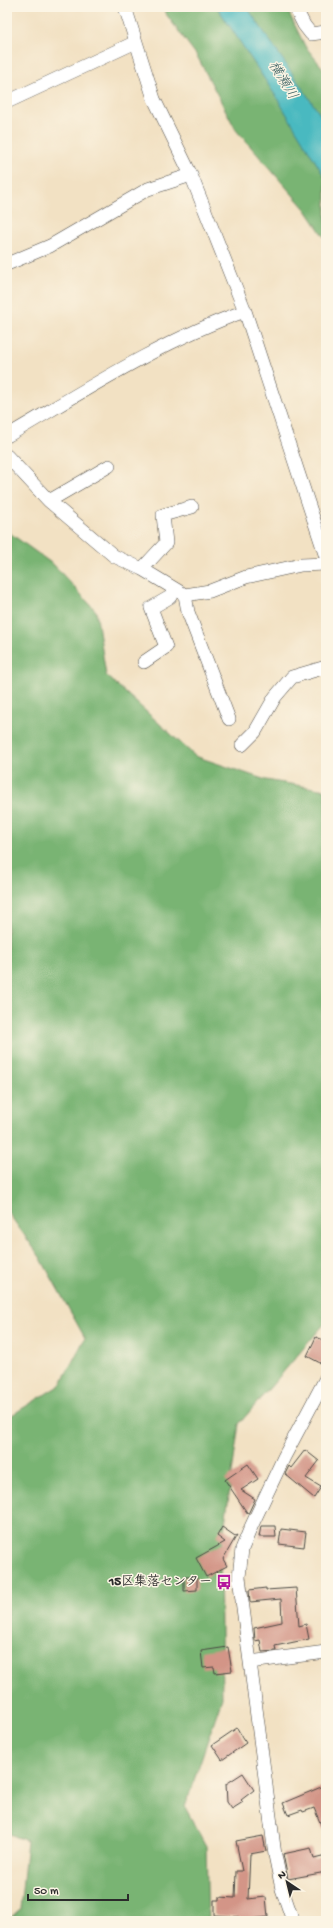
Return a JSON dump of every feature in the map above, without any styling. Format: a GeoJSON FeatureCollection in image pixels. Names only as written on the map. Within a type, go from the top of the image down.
{"type":"FeatureCollection","features":[{"type":"Feature","properties":{"kind":"street"},"geometry":{"type":"LineString","coordinates":[[125,7],[154,99],[191,175],[245,311],[326,557]]}},
{"type":"Feature","properties":{"kind":"street"},"geometry":{"type":"LineString","coordinates":[[295,7],[304,25],[311,34],[326,32]]}},
{"type":"Feature","properties":{"kind":"street"},"geometry":{"type":"LineString","coordinates":[[7,102],[136,42]]}},
{"type":"Feature","properties":{"kind":"street"},"geometry":{"type":"LineString","coordinates":[[7,264],[50,246],[148,189],[191,175]]}},
{"type":"Feature","properties":{"kind":"street"},"geometry":{"type":"LineString","coordinates":[[7,436],[171,343],[222,319],[245,311]]}},
{"type":"Feature","properties":{"kind":"street"},"geometry":{"type":"LineString","coordinates":[[7,456],[49,501],[114,556],[142,569],[180,592],[230,719]]}},
{"type":"Feature","properties":{"kind":"street"},"geometry":{"type":"LineString","coordinates":[[49,501],[109,466]]}},
{"type":"Feature","properties":{"kind":"street"},"geometry":{"type":"LineString","coordinates":[[142,569],[166,543],[163,515],[192,507]]}},
{"type":"Feature","properties":{"kind":"street"},"geometry":{"type":"LineString","coordinates":[[144,662],[166,647],[150,608],[170,597],[180,592],[210,591],[246,577],[301,566],[326,564]]}},
{"type":"Feature","properties":{"kind":"street"},"geometry":{"type":"LineString","coordinates":[[242,745],[255,732],[275,697],[292,677],[326,667]]}},
{"type":"Feature","properties":{"kind":"street"},"geometry":{"type":"LineString","coordinates":[[293,1921],[282,1889],[275,1855],[239,1577],[242,1549],[284,1458],[326,1378]]}},
{"type":"Feature","properties":{"kind":"street"},"geometry":{"type":"LineString","coordinates":[[250,1662],[326,1652]]}},
{"type":"Feature","properties":{"kind":"green space"},"geometry":{"type":"Polygon","coordinates":[[[165,7],[286,7],[305,46],[326,72],[326,240],[306,210],[236,130],[197,56],[166,14],[165,7]]]}},
{"type":"Feature","properties":{"kind":"green space"},"geometry":{"type":"Polygon","coordinates":[[[7,531],[54,565],[96,611],[106,675],[195,756],[266,780],[326,790],[326,1322],[239,1424],[220,1559],[222,1698],[185,1807],[206,1846],[208,1921],[7,1921],[20,1909],[27,1841],[7,1833],[7,1578],[9,1569],[7,1527],[7,1418],[60,1385],[85,1338],[40,1257],[7,1211],[7,531]]]}},
{"type":"Feature","properties":{"kind":"water","name":"横瀬川"},"geometry":{"type":"Polygon","coordinates":[[[217,7],[247,7],[326,123],[326,179],[275,95],[217,7]]]}},
{"type":"Feature","properties":{"kind":"building"},"geometry":{"type":"Polygon","coordinates":[[[316,1337],[326,1341],[326,1354],[322,1364],[307,1356],[316,1337]]]}},
{"type":"Feature","properties":{"kind":"building"},"geometry":{"type":"Polygon","coordinates":[[[305,1450],[319,1461],[306,1478],[321,1487],[314,1498],[285,1474],[289,1466],[291,1468],[305,1450]]]}},
{"type":"Feature","properties":{"kind":"building"},"geometry":{"type":"Polygon","coordinates":[[[248,1464],[258,1479],[241,1490],[255,1499],[248,1514],[225,1480],[248,1464]]]}},
{"type":"Feature","properties":{"kind":"building"},"geometry":{"type":"Polygon","coordinates":[[[261,1526],[275,1526],[276,1537],[259,1537],[261,1526]]]}},
{"type":"Feature","properties":{"kind":"building"},"geometry":{"type":"Polygon","coordinates":[[[222,1527],[235,1536],[237,1535],[223,1559],[227,1566],[206,1577],[196,1558],[225,1542],[217,1536],[222,1527]]]}},
{"type":"Feature","properties":{"kind":"building"},"geometry":{"type":"Polygon","coordinates":[[[281,1529],[306,1532],[304,1547],[279,1544],[281,1529]]]}},
{"type":"Feature","properties":{"kind":"building"},"geometry":{"type":"Polygon","coordinates":[[[184,1577],[197,1577],[197,1590],[184,1591],[184,1577]]]}},
{"type":"Feature","properties":{"kind":"building"},"geometry":{"type":"Polygon","coordinates":[[[266,1588],[266,1590],[296,1588],[299,1626],[306,1624],[309,1639],[275,1646],[276,1651],[262,1652],[260,1640],[255,1641],[254,1628],[282,1622],[281,1599],[250,1602],[249,1590],[266,1588]]]}},
{"type":"Feature","properties":{"kind":"building"},"geometry":{"type":"Polygon","coordinates":[[[228,1647],[232,1671],[215,1673],[214,1667],[203,1668],[201,1651],[228,1647]]]}},
{"type":"Feature","properties":{"kind":"building"},"geometry":{"type":"Polygon","coordinates":[[[237,1728],[246,1743],[222,1760],[212,1745],[237,1728]]]}},
{"type":"Feature","properties":{"kind":"building"},"geometry":{"type":"Polygon","coordinates":[[[243,1773],[254,1790],[241,1800],[243,1802],[232,1809],[227,1802],[226,1784],[243,1773]]]}},
{"type":"Feature","properties":{"kind":"building"},"geometry":{"type":"Polygon","coordinates":[[[326,1785],[326,1837],[314,1808],[288,1815],[283,1803],[326,1785]]]}},
{"type":"Feature","properties":{"kind":"building"},"geometry":{"type":"Polygon","coordinates":[[[263,1836],[266,1851],[250,1854],[248,1899],[266,1897],[268,1917],[240,1920],[239,1917],[214,1915],[214,1900],[219,1900],[219,1897],[235,1898],[236,1871],[242,1871],[236,1841],[263,1836]]]}},
{"type":"Feature","properties":{"kind":"building"},"geometry":{"type":"Polygon","coordinates":[[[311,1848],[314,1859],[326,1856],[326,1872],[288,1879],[283,1854],[311,1848]]]}},
{"type":"Feature","properties":{"kind":"place","name":"15区集落センター"},"geometry":{"type":"Point","coordinates":[224,1582]}}]}
